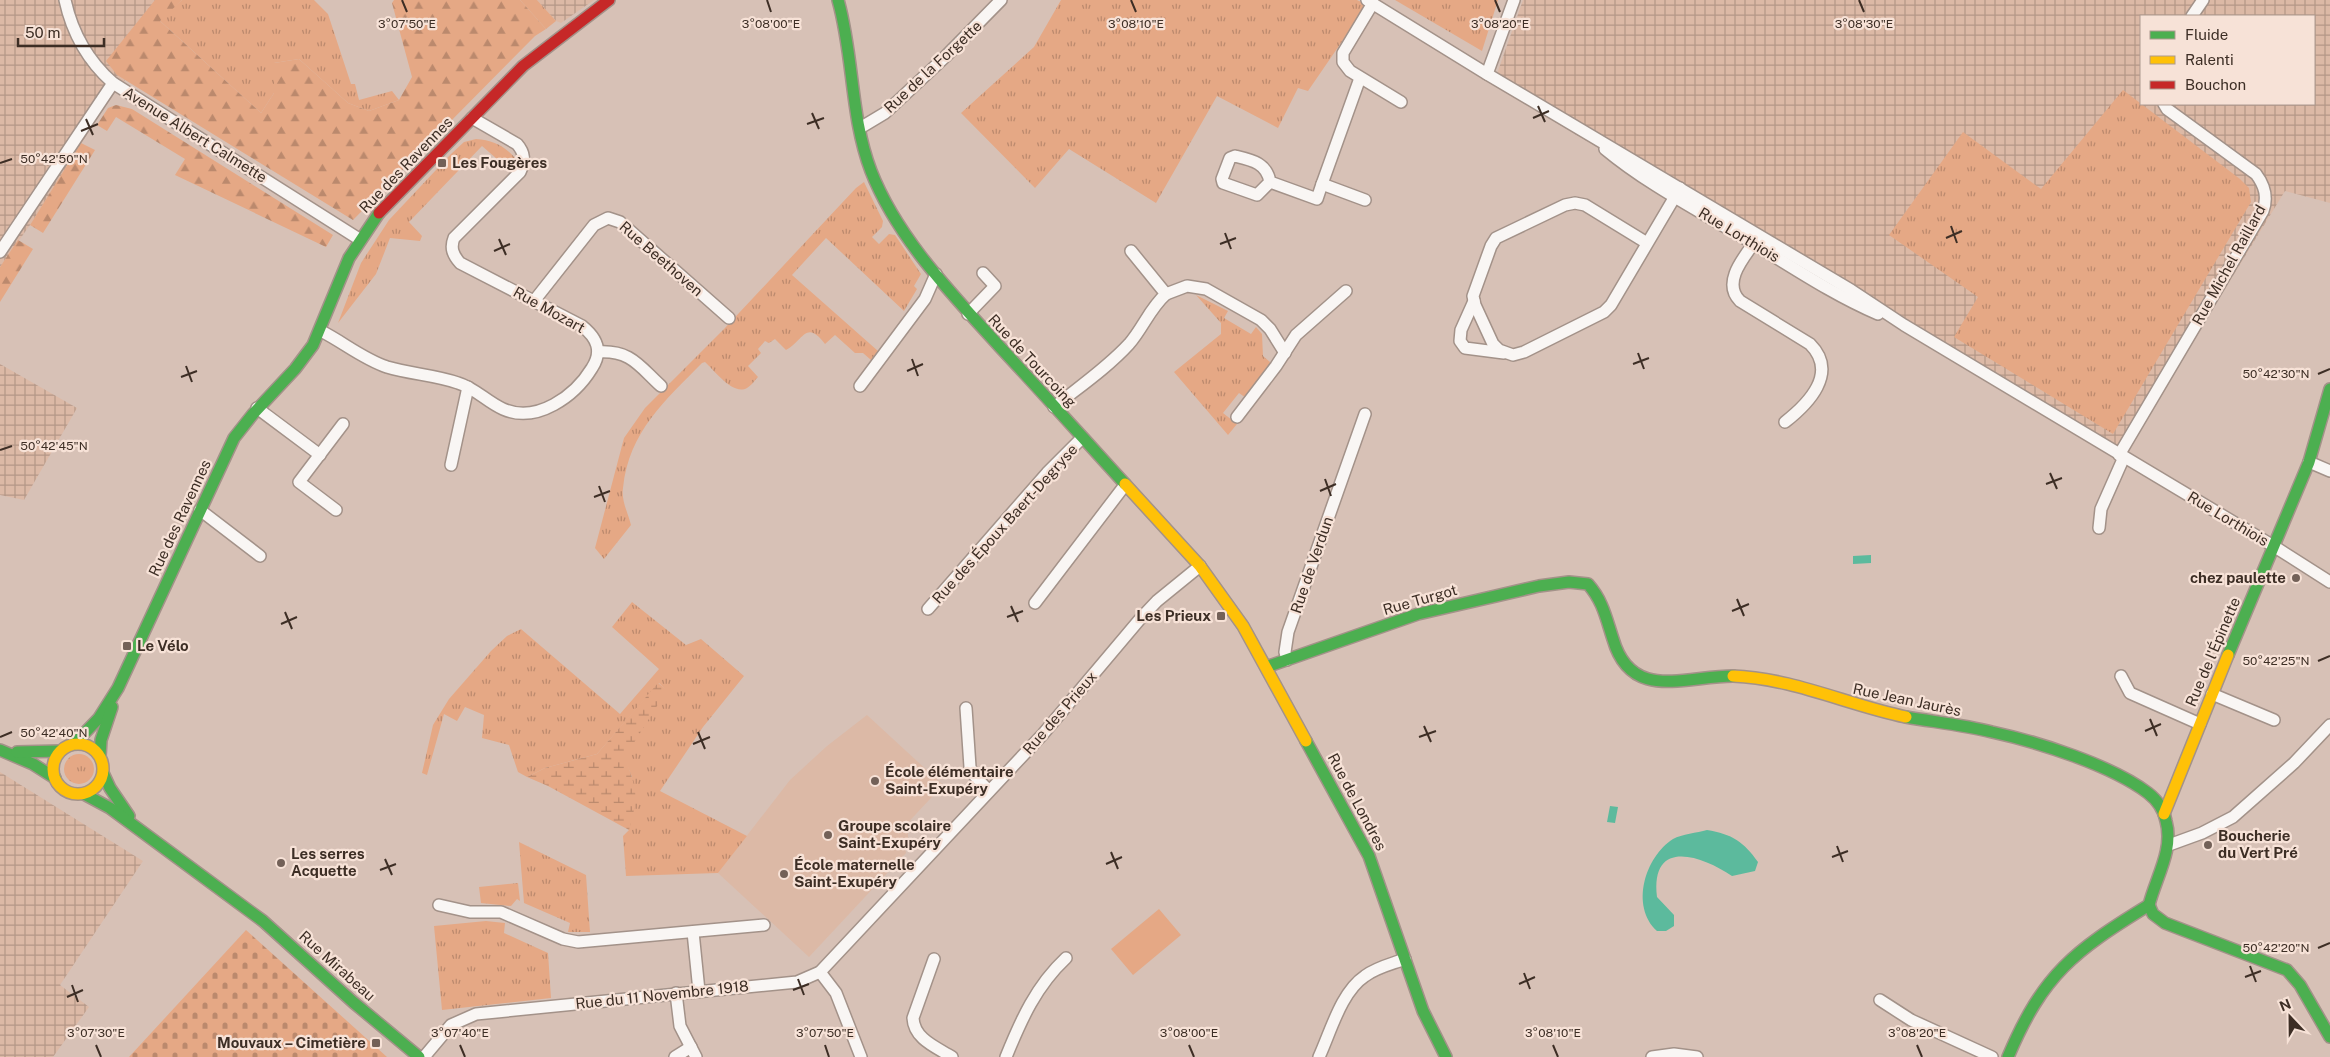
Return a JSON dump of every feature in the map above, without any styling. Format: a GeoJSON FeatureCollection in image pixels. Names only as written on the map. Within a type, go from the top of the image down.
{"type":"FeatureCollection","features":[{"type":"Feature","properties":{"kind":"street","name":"Avenue Albert Calmette"},"geometry":{"type":"LineString","coordinates":[[65,0],[79,41],[94,63],[113,83],[359,239]]}},
{"type":"Feature","properties":{"kind":"street","name":"Rue des Ravennes"},"geometry":{"type":"LineString","coordinates":[[100,756],[101,740],[122,679],[234,438],[257,408],[301,362],[320,331],[341,277],[359,239],[387,204],[534,56],[609,0]]}},
{"type":"Feature","properties":{"kind":"street","name":"Rue de Tourcoing"},"geometry":{"type":"LineString","coordinates":[[832,0],[848,39]]}},
{"type":"Feature","properties":{"kind":"street","name":"Rue de Tourcoing"},"geometry":{"type":"LineString","coordinates":[[838,0],[848,39],[865,154],[875,179],[936,274],[968,314],[1200,566],[1234,612],[1266,667]]}},
{"type":"Feature","properties":{"kind":"street","name":"Rue de la Forgette"},"geometry":{"type":"LineString","coordinates":[[860,128],[885,113],[945,57],[1001,0]]}},
{"type":"Feature","properties":{"kind":"street"},"geometry":{"type":"LineString","coordinates":[[1487,74],[1514,0]]}},
{"type":"Feature","properties":{"kind":"street"},"geometry":{"type":"LineString","coordinates":[[2193,15],[2203,0]]}},
{"type":"Feature","properties":{"kind":"street"},"geometry":{"type":"LineString","coordinates":[[1370,2],[1342,57],[1347,69],[1359,82],[1401,102]]}},
{"type":"Feature","properties":{"kind":"street","name":"Rue Lorthiois"},"geometry":{"type":"LineString","coordinates":[[1370,2],[1582,131],[1620,161],[1678,192],[1757,240],[1850,301],[1904,325],[2275,547],[2330,582]]}},
{"type":"Feature","properties":{"kind":"street"},"geometry":{"type":"LineString","coordinates":[[1270,182],[1317,199],[1359,82]]}},
{"type":"Feature","properties":{"kind":"street"},"geometry":{"type":"LineString","coordinates":[[0,252],[113,83]]}},
{"type":"Feature","properties":{"kind":"street","name":"Rue Michel Raillard"},"geometry":{"type":"LineString","coordinates":[[2122,456],[2263,212],[2266,201],[2265,190],[2256,174],[2167,109],[2165,105]]}},
{"type":"Feature","properties":{"kind":"street","name":"Rue Mozart"},"geometry":{"type":"LineString","coordinates":[[472,118],[517,144],[522,150],[523,165],[520,172],[454,238],[452,251],[460,263],[582,326],[595,339],[598,352]]}},
{"type":"Feature","properties":{"kind":"street"},"geometry":{"type":"LineString","coordinates":[[1322,184],[1366,200]]}},
{"type":"Feature","properties":{"kind":"street"},"geometry":{"type":"LineString","coordinates":[[1647,243],[1585,205],[1569,203],[1496,238],[1491,246],[1474,292],[1474,301],[1461,330],[1460,341],[1466,348],[1508,354],[1524,352],[1604,312],[1611,305],[1678,192]]}},
{"type":"Feature","properties":{"kind":"street","name":"Rue Beethoven"},"geometry":{"type":"LineString","coordinates":[[534,301],[594,225],[608,218],[620,222],[729,318]]}},
{"type":"Feature","properties":{"kind":"street"},"geometry":{"type":"LineString","coordinates":[[1757,240],[1733,277],[1732,284],[1735,295],[1740,301],[1810,344],[1815,351],[1820,366],[1820,378],[1815,394],[1806,405],[1785,422]]}},
{"type":"Feature","properties":{"kind":"street"},"geometry":{"type":"LineString","coordinates":[[1131,251],[1166,294]]}},
{"type":"Feature","properties":{"kind":"street"},"geometry":{"type":"LineString","coordinates":[[968,314],[995,286],[983,273]]}},
{"type":"Feature","properties":{"kind":"street"},"geometry":{"type":"LineString","coordinates":[[860,386],[898,329],[925,299],[936,274]]}},
{"type":"Feature","properties":{"kind":"street"},"geometry":{"type":"LineString","coordinates":[[1054,408],[1123,350],[1142,328],[1157,302],[1166,294],[1186,286],[1206,289],[1261,320],[1270,329],[1285,352]]}},
{"type":"Feature","properties":{"kind":"street"},"geometry":{"type":"LineString","coordinates":[[1237,416],[1296,335],[1346,292]]}},
{"type":"Feature","properties":{"kind":"street"},"geometry":{"type":"LineString","coordinates":[[1474,301],[1496,347],[1508,354]]}},
{"type":"Feature","properties":{"kind":"street"},"geometry":{"type":"LineString","coordinates":[[320,331],[387,366],[468,387],[505,410],[526,414],[539,412],[564,398],[583,381],[596,362],[598,352],[613,351],[626,354],[661,386]]}},
{"type":"Feature","properties":{"kind":"street"},"geometry":{"type":"LineString","coordinates":[[451,465],[468,387]]}},
{"type":"Feature","properties":{"kind":"street","name":"Rue de l'Épinette"},"geometry":{"type":"LineString","coordinates":[[2164,814],[2309,462],[2330,389]]}},
{"type":"Feature","properties":{"kind":"street"},"geometry":{"type":"LineString","coordinates":[[257,408],[320,455]]}},
{"type":"Feature","properties":{"kind":"street","name":"Rue de Verdun"},"geometry":{"type":"LineString","coordinates":[[1287,660],[1285,652],[1288,632],[1365,414]]}},
{"type":"Feature","properties":{"kind":"street"},"geometry":{"type":"LineString","coordinates":[[336,510],[299,482],[343,424]]}},
{"type":"Feature","properties":{"kind":"street","name":"Rue des Époux Baert-Degryse"},"geometry":{"type":"LineString","coordinates":[[928,609],[1047,473],[1082,438]]}},
{"type":"Feature","properties":{"kind":"street"},"geometry":{"type":"LineString","coordinates":[[2099,528],[2101,509],[2122,456]]}},
{"type":"Feature","properties":{"kind":"street"},"geometry":{"type":"LineString","coordinates":[[2309,462],[2330,471]]}},
{"type":"Feature","properties":{"kind":"street"},"geometry":{"type":"LineString","coordinates":[[1035,603],[1125,485]]}},
{"type":"Feature","properties":{"kind":"street"},"geometry":{"type":"LineString","coordinates":[[200,510],[260,556]]}},
{"type":"Feature","properties":{"kind":"street","name":"Rue des Prieux"},"geometry":{"type":"LineString","coordinates":[[820,972],[1062,713],[1140,619],[1163,596],[1200,566]]}},
{"type":"Feature","properties":{"kind":"street","name":"Rue Turgot"},"geometry":{"type":"LineString","coordinates":[[1266,667],[1418,614],[1539,586],[1568,582],[1588,584]]}},
{"type":"Feature","properties":{"kind":"street","name":"Rue Jean Jaurès"},"geometry":{"type":"LineString","coordinates":[[1588,584],[1598,596],[1621,661],[1631,672],[1648,680],[1656,682],[1749,677],[1914,719],[2007,735],[2122,776],[2154,797],[2164,814],[2169,845],[2149,905]]}},
{"type":"Feature","properties":{"kind":"street","name":"Rue de Londres"},"geometry":{"type":"LineString","coordinates":[[1266,667],[1369,856],[1422,1011],[1446,1057]]}},
{"type":"Feature","properties":{"kind":"street"},"geometry":{"type":"LineString","coordinates":[[2121,676],[2130,692],[2200,724]]}},
{"type":"Feature","properties":{"kind":"street","name":"Rue des Ravennes"},"geometry":{"type":"LineString","coordinates":[[74,744],[95,722],[122,679]]}},
{"type":"Feature","properties":{"kind":"street"},"geometry":{"type":"LineString","coordinates":[[2212,694],[2274,720]]}},
{"type":"Feature","properties":{"kind":"street"},"geometry":{"type":"LineString","coordinates":[[966,708],[970,767],[973,774],[990,791]]}},
{"type":"Feature","properties":{"kind":"street"},"geometry":{"type":"LineString","coordinates":[[2169,845],[2202,833],[2232,817],[2294,763],[2330,725]]}},
{"type":"Feature","properties":{"kind":"street"},"geometry":{"type":"LineString","coordinates":[[74,744],[89,746],[100,756],[103,773],[97,786],[84,794],[66,791],[55,778],[33,764],[1,751],[41,753],[60,751],[74,744]]}},
{"type":"Feature","properties":{"kind":"street"},"geometry":{"type":"LineString","coordinates":[[55,778],[54,764],[60,751]]}},
{"type":"Feature","properties":{"kind":"street","name":"Rue Mirabeau"},"geometry":{"type":"LineString","coordinates":[[103,773],[110,788],[139,830]]}},
{"type":"Feature","properties":{"kind":"street","name":"Rue Mirabeau"},"geometry":{"type":"LineString","coordinates":[[84,794],[101,801],[276,931],[353,1002],[419,1057]]}},
{"type":"Feature","properties":{"kind":"street","name":"Rue Mirabeau"},"geometry":{"type":"LineString","coordinates":[[233,900],[313,978],[404,1057]]}},
{"type":"Feature","properties":{"kind":"street"},"geometry":{"type":"LineString","coordinates":[[2008,1057],[2031,1005],[2063,963],[2086,944],[2149,905],[2153,914],[2165,923],[2287,970],[2300,984],[2330,1037]]}},
{"type":"Feature","properties":{"kind":"street"},"geometry":{"type":"LineString","coordinates":[[439,906],[470,912],[501,912],[557,936],[578,942],[764,925]]}},
{"type":"Feature","properties":{"kind":"street"},"geometry":{"type":"LineString","coordinates":[[693,932],[699,991]]}},
{"type":"Feature","properties":{"kind":"street"},"geometry":{"type":"LineString","coordinates":[[934,958],[913,1018],[914,1024],[921,1038],[952,1057]]}},
{"type":"Feature","properties":{"kind":"street"},"geometry":{"type":"LineString","coordinates":[[1006,1057],[1031,1000],[1048,974],[1066,958]]}},
{"type":"Feature","properties":{"kind":"street"},"geometry":{"type":"LineString","coordinates":[[1319,1057],[1347,997],[1355,986],[1375,970],[1405,959]]}},
{"type":"Feature","properties":{"kind":"street"},"geometry":{"type":"LineString","coordinates":[[820,972],[836,993],[861,1057]]}},
{"type":"Feature","properties":{"kind":"street","name":"Rue du 11 Novembre 1918"},"geometry":{"type":"LineString","coordinates":[[424,1057],[451,1025],[476,1014],[797,982],[820,972]]}},
{"type":"Feature","properties":{"kind":"street"},"geometry":{"type":"LineString","coordinates":[[675,1057],[694,1052],[678,1021],[676,993]]}},
{"type":"Feature","properties":{"kind":"street"},"geometry":{"type":"LineString","coordinates":[[1880,1000],[1910,1020],[1992,1057]]}},
{"type":"Feature","properties":{"kind":"street"},"geometry":{"type":"LineString","coordinates":[[1652,1057],[1674,1054],[1697,1057]]}},
{"type":"Feature","properties":{"kind":"shaded area"},"geometry":{"type":"Polygon","coordinates":[[[0,0],[155,0],[117,75],[125,80],[108,101],[30,225],[0,267],[0,0]]]}},
{"type":"Feature","properties":{"kind":"shaded area"},"geometry":{"type":"Polygon","coordinates":[[[537,0],[594,0],[561,23],[556,21],[537,0]]]}},
{"type":"Feature","properties":{"kind":"shaded area"},"geometry":{"type":"Polygon","coordinates":[[[1523,0],[2330,0],[2330,203],[2285,191],[2120,460],[1493,85],[1523,0]]]}},
{"type":"Feature","properties":{"kind":"shaded area"},"geometry":{"type":"Polygon","coordinates":[[[0,364],[77,408],[24,500],[0,495],[0,364]]]}},
{"type":"Feature","properties":{"kind":"shaded area"},"geometry":{"type":"Polygon","coordinates":[[[1871,555],[1871,563],[1853,564],[1853,556],[1871,555]]]}},
{"type":"Feature","properties":{"kind":"shaded area","name":"Groupe scolaire Saint-Exupéry"},"geometry":{"type":"Polygon","coordinates":[[[867,715],[943,785],[903,828],[908,833],[908,841],[910,843],[905,848],[906,853],[809,957],[718,873],[790,780],[827,746],[867,715]]]}},
{"type":"Feature","properties":{"kind":"shaded area"},"geometry":{"type":"Polygon","coordinates":[[[0,772],[143,861],[60,985],[89,1007],[53,1057],[0,1057],[0,772]]]}},
{"type":"Feature","properties":{"kind":"shaded area"},"geometry":{"type":"Polygon","coordinates":[[[1610,806],[1618,807],[1615,823],[1607,822],[1610,806]]]}},
{"type":"Feature","properties":{"kind":"shaded area"},"geometry":{"type":"Polygon","coordinates":[[[1707,830],[1724,834],[1737,840],[1748,849],[1758,862],[1755,871],[1732,876],[1720,868],[1693,858],[1680,856],[1669,859],[1661,866],[1657,878],[1657,897],[1674,915],[1674,926],[1666,931],[1657,931],[1649,921],[1644,909],[1644,882],[1649,869],[1663,847],[1673,839],[1707,830]]]}},
{"type":"Feature","properties":{"kind":"green space"},"geometry":{"type":"Polygon","coordinates":[[[155,0],[182,0],[160,21],[261,113],[274,93],[274,63],[299,59],[348,103],[369,111],[399,100],[412,77],[392,3],[394,0],[520,0],[546,29],[535,36],[353,220],[117,75],[106,61],[155,0]]]}},
{"type":"Feature","properties":{"kind":"green space"},"geometry":{"type":"Polygon","coordinates":[[[182,0],[314,0],[328,14],[351,84],[355,84],[359,100],[392,91],[399,100],[369,111],[348,103],[299,59],[274,63],[274,93],[261,113],[159,20],[182,0]]]}},
{"type":"Feature","properties":{"kind":"green space"},"geometry":{"type":"Polygon","coordinates":[[[520,0],[537,0],[556,21],[546,29],[520,0]]]}},
{"type":"Feature","properties":{"kind":"green space"},"geometry":{"type":"Polygon","coordinates":[[[1061,0],[1357,0],[1367,5],[1308,91],[1298,88],[1278,128],[1217,96],[1156,203],[1069,149],[1035,188],[961,113],[1034,47],[1061,0]]]}},
{"type":"Feature","properties":{"kind":"green space"},"geometry":{"type":"Polygon","coordinates":[[[1395,0],[1498,0],[1482,51],[1395,0]]]}},
{"type":"Feature","properties":{"kind":"green space"},"geometry":{"type":"Polygon","coordinates":[[[2123,90],[2140,103],[2140,105],[2143,105],[2240,179],[2249,188],[2251,202],[2113,434],[1954,337],[1978,297],[1889,235],[1963,132],[2041,189],[2123,90]]]}},
{"type":"Feature","properties":{"kind":"green space"},"geometry":{"type":"Polygon","coordinates":[[[116,105],[132,109],[333,235],[326,247],[175,175],[185,159],[116,117],[107,131],[97,125],[108,108],[116,105]]]}},
{"type":"Feature","properties":{"kind":"green space"},"geometry":{"type":"Polygon","coordinates":[[[476,139],[498,144],[512,154],[516,159],[511,171],[482,146],[409,222],[422,236],[420,241],[390,238],[376,274],[338,323],[361,263],[389,220],[451,154],[464,142],[476,139]]]}},
{"type":"Feature","properties":{"kind":"green space"},"geometry":{"type":"Polygon","coordinates":[[[81,143],[95,150],[43,233],[30,225],[81,143]]]}},
{"type":"Feature","properties":{"kind":"green space"},"geometry":{"type":"Polygon","coordinates":[[[864,182],[883,221],[882,227],[872,237],[879,244],[889,234],[895,235],[921,274],[914,286],[917,289],[904,311],[826,238],[792,275],[878,351],[871,360],[863,353],[855,353],[835,335],[825,344],[819,337],[809,332],[786,350],[775,339],[769,343],[765,341],[758,349],[761,353],[748,366],[758,377],[747,388],[742,390],[730,385],[705,362],[702,363],[662,404],[641,433],[627,468],[623,493],[631,525],[604,559],[595,548],[624,438],[645,408],[724,329],[856,188],[864,182]]]}},
{"type":"Feature","properties":{"kind":"green space"},"geometry":{"type":"Polygon","coordinates":[[[18,240],[33,249],[0,302],[0,267],[18,240]]]}},
{"type":"Feature","properties":{"kind":"green space"},"geometry":{"type":"Polygon","coordinates":[[[1196,295],[1228,311],[1224,318],[1251,334],[1256,327],[1262,334],[1263,356],[1270,362],[1269,369],[1246,398],[1239,393],[1223,413],[1237,424],[1228,435],[1174,372],[1221,334],[1221,323],[1196,295]]]}},
{"type":"Feature","properties":{"kind":"green space"},"geometry":{"type":"Polygon","coordinates":[[[632,602],[686,645],[701,639],[744,676],[703,727],[660,791],[747,836],[718,873],[626,876],[623,836],[629,830],[632,777],[624,757],[666,690],[659,683],[597,754],[545,768],[527,777],[518,772],[509,745],[482,738],[484,715],[465,707],[457,721],[444,714],[427,775],[422,773],[433,725],[449,699],[491,651],[507,636],[521,629],[620,714],[659,669],[612,627],[632,602]]]}},
{"type":"Feature","properties":{"kind":"green space"},"geometry":{"type":"Polygon","coordinates":[[[658,683],[667,690],[625,757],[635,793],[629,830],[548,786],[527,777],[545,768],[597,754],[658,683]]]}},
{"type":"Feature","properties":{"kind":"green space"},"geometry":{"type":"Polygon","coordinates":[[[79,754],[90,758],[94,769],[90,780],[79,784],[68,780],[64,769],[68,758],[79,754]]]}},
{"type":"Feature","properties":{"kind":"green space"},"geometry":{"type":"Polygon","coordinates":[[[519,842],[586,875],[590,932],[568,932],[570,923],[524,903],[519,842]]]}},
{"type":"Feature","properties":{"kind":"green space"},"geometry":{"type":"Polygon","coordinates":[[[518,883],[520,901],[517,899],[511,906],[481,903],[479,887],[518,883]]]}},
{"type":"Feature","properties":{"kind":"green space"},"geometry":{"type":"Polygon","coordinates":[[[1159,909],[1181,935],[1133,975],[1111,949],[1159,909]]]}},
{"type":"Feature","properties":{"kind":"green space"},"geometry":{"type":"Polygon","coordinates":[[[486,921],[505,923],[504,933],[548,953],[551,998],[442,1010],[434,926],[486,921]]]}},
{"type":"Feature","properties":{"kind":"green space"},"geometry":{"type":"Polygon","coordinates":[[[246,930],[387,1057],[129,1057],[246,930]]]}},
{"type":"Feature","properties":{"kind":"traffic: fast"},"geometry":{"type":"LineString","coordinates":[[838,0],[847,43],[859,129],[864,150],[882,196],[895,219],[945,286],[1125,484]]}},
{"type":"Feature","properties":{"kind":"traffic: fast"},"geometry":{"type":"LineString","coordinates":[[74,744],[99,718],[118,688],[234,438],[253,414],[295,369],[313,345],[349,258],[379,213]]}},
{"type":"Feature","properties":{"kind":"traffic: fast"},"geometry":{"type":"LineString","coordinates":[[2228,655],[2309,462],[2330,389]]}},
{"type":"Feature","properties":{"kind":"traffic: fast"},"geometry":{"type":"LineString","coordinates":[[1266,667],[1418,614],[1539,586],[1569,582],[1588,584],[1593,590],[1604,610],[1621,659],[1633,671],[1646,678],[1662,681],[1733,676]]}},
{"type":"Feature","properties":{"kind":"traffic: fast"},"geometry":{"type":"LineString","coordinates":[[100,756],[101,740],[112,707]]}},
{"type":"Feature","properties":{"kind":"traffic: fast"},"geometry":{"type":"LineString","coordinates":[[1906,717],[1960,725],[2052,748],[2095,764],[2133,783],[2148,793],[2162,809],[2168,832],[2166,853],[2149,905]]}},
{"type":"Feature","properties":{"kind":"traffic: fast"},"geometry":{"type":"LineString","coordinates":[[1306,741],[1369,856],[1423,1011],[1446,1057]]}},
{"type":"Feature","properties":{"kind":"traffic: fast"},"geometry":{"type":"LineString","coordinates":[[0,750],[33,764],[55,778]]}},
{"type":"Feature","properties":{"kind":"traffic: fast"},"geometry":{"type":"LineString","coordinates":[[17,752],[60,751]]}},
{"type":"Feature","properties":{"kind":"traffic: fast"},"geometry":{"type":"LineString","coordinates":[[103,773],[110,788],[129,816]]}},
{"type":"Feature","properties":{"kind":"traffic: fast"},"geometry":{"type":"LineString","coordinates":[[84,794],[110,808],[263,921],[353,1002],[419,1057]]}},
{"type":"Feature","properties":{"kind":"traffic: fast"},"geometry":{"type":"LineString","coordinates":[[2149,905],[2153,914],[2165,923],[2287,970],[2300,985],[2330,1037]]}},
{"type":"Feature","properties":{"kind":"traffic: fast"},"geometry":{"type":"LineString","coordinates":[[2008,1057],[2034,1005],[2064,967],[2100,936],[2149,905]]}},
{"type":"Feature","properties":{"kind":"traffic: slow"},"geometry":{"type":"LineString","coordinates":[[1125,484],[1200,566],[1243,626],[1306,741]]}},
{"type":"Feature","properties":{"kind":"traffic: slow"},"geometry":{"type":"LineString","coordinates":[[2164,814],[2228,655]]}},
{"type":"Feature","properties":{"kind":"traffic: slow"},"geometry":{"type":"LineString","coordinates":[[1733,676],[1777,682],[1906,717]]}},
{"type":"Feature","properties":{"kind":"traffic: slow"},"geometry":{"type":"LineString","coordinates":[[73,744],[83,744],[96,751],[103,764],[103,769],[103,774],[96,787],[83,794],[73,794],[64,790],[57,783],[53,774],[53,764],[57,755],[64,748],[73,744]]}},
{"type":"Feature","properties":{"kind":"traffic: jam"},"geometry":{"type":"LineString","coordinates":[[379,213],[523,66],[609,0]]}},
{"type":"Feature","properties":{"kind":"place","name":"Les Fougères"},"geometry":{"type":"Point","coordinates":[442,163]}},
{"type":"Feature","properties":{"kind":"place","name":"chez paulette"},"geometry":{"type":"Point","coordinates":[2296,578]}},
{"type":"Feature","properties":{"kind":"place","name":"Les Prieux"},"geometry":{"type":"Point","coordinates":[1221,616]}},
{"type":"Feature","properties":{"kind":"place","name":"Le Vélo"},"geometry":{"type":"Point","coordinates":[127,646]}},
{"type":"Feature","properties":{"kind":"place","name":"École élémentaire Saint-Exupéry"},"geometry":{"type":"Point","coordinates":[875,781]}},
{"type":"Feature","properties":{"kind":"place","name":"Groupe scolaire Saint-Exupéry"},"geometry":{"type":"Point","coordinates":[828,835]}},
{"type":"Feature","properties":{"kind":"place","name":"Boucherie du Vert Pré"},"geometry":{"type":"Point","coordinates":[2208,845]}},
{"type":"Feature","properties":{"kind":"place","name":"Les serres Acquette"},"geometry":{"type":"Point","coordinates":[281,863]}},
{"type":"Feature","properties":{"kind":"place","name":"École maternelle Saint-Exupéry"},"geometry":{"type":"Point","coordinates":[784,874]}},
{"type":"Feature","properties":{"kind":"place","name":"Mouvaux – Cimetière"},"geometry":{"type":"Point","coordinates":[376,1043]}}]}
